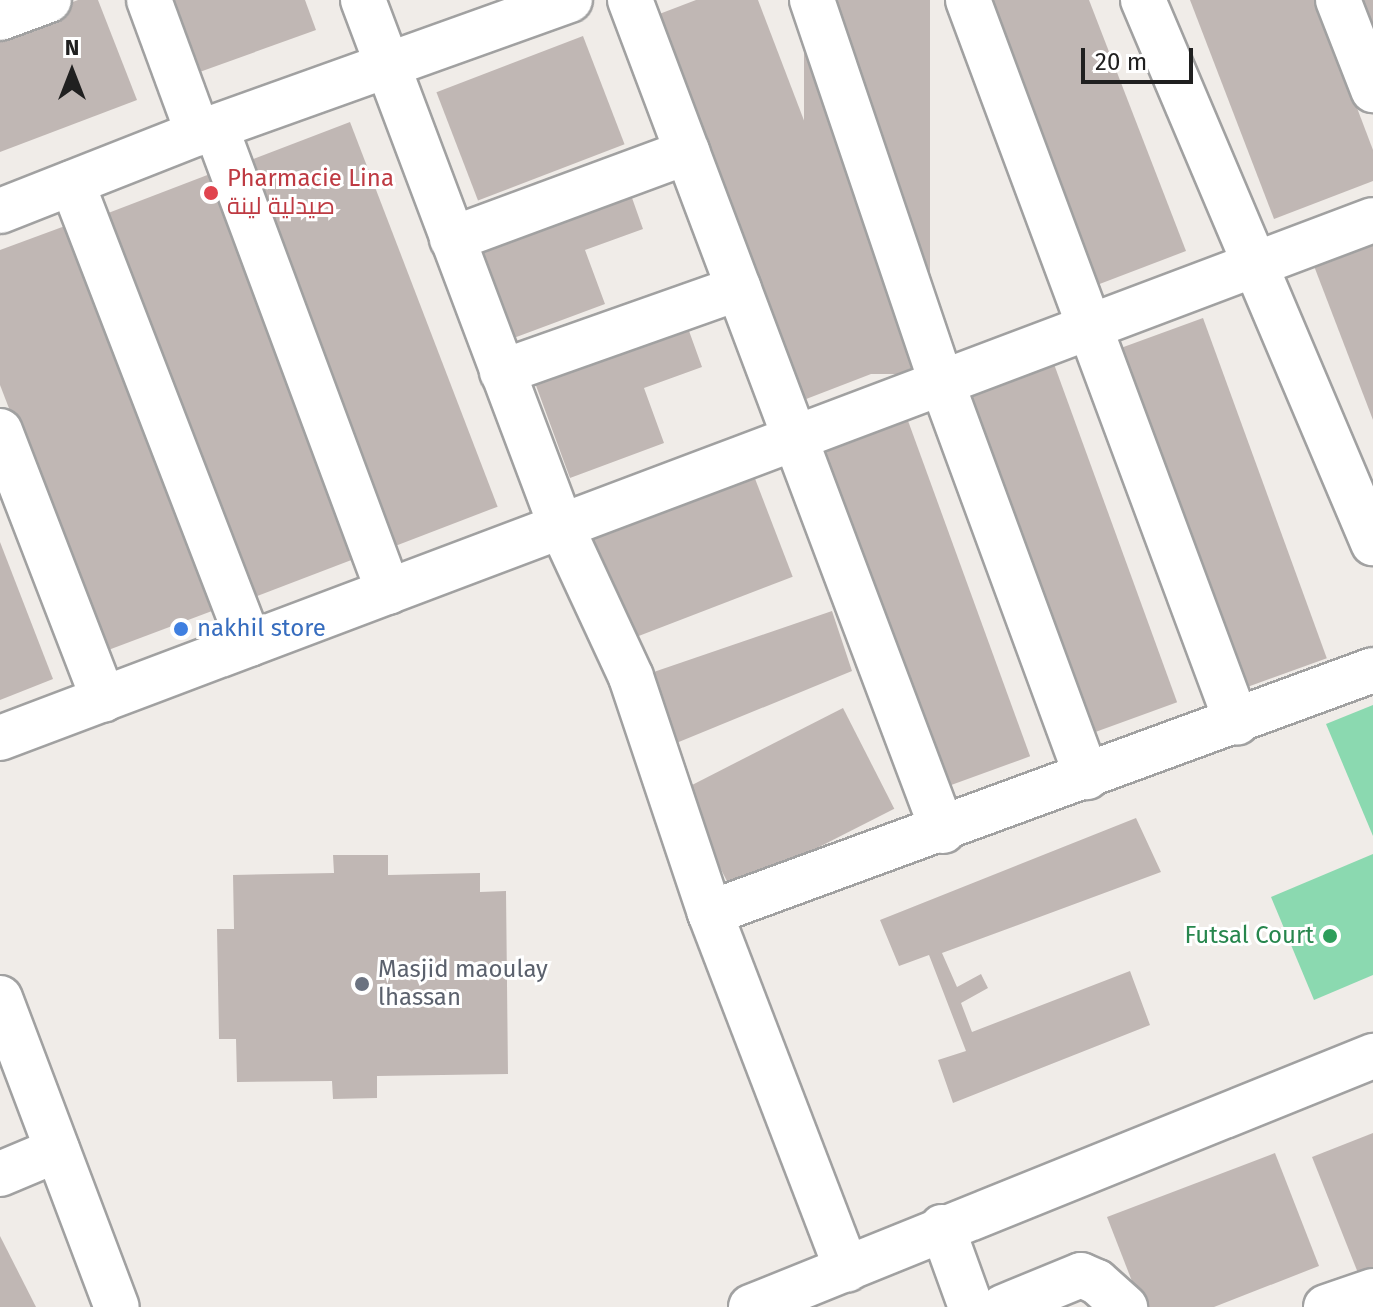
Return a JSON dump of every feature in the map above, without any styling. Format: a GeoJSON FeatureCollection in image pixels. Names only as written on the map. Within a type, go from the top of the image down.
{"type":"FeatureCollection","features":[{"type":"Feature","properties":{"kind":"street"},"geometry":{"type":"LineString","coordinates":[[0,18],[49,0]]}},
{"type":"Feature","properties":{"kind":"street"},"geometry":{"type":"LineString","coordinates":[[149,0],[207,130],[389,592]]}},
{"type":"Feature","properties":{"kind":"street"},"geometry":{"type":"LineString","coordinates":[[363,0],[561,526],[631,677],[710,913],[847,1270]]}},
{"type":"Feature","properties":{"kind":"street"},"geometry":{"type":"LineString","coordinates":[[0,211],[207,130],[387,67],[508,11],[570,0]]}},
{"type":"Feature","properties":{"kind":"street"},"geometry":{"type":"LineString","coordinates":[[630,0],[943,831]]}},
{"type":"Feature","properties":{"kind":"street"},"geometry":{"type":"LineString","coordinates":[[812,0],[942,383],[1087,777]]}},
{"type":"Feature","properties":{"kind":"street"},"geometry":{"type":"LineString","coordinates":[[968,0],[1237,723]]}},
{"type":"Feature","properties":{"kind":"street"},"geometry":{"type":"LineString","coordinates":[[1143,0],[1373,543]]}},
{"type":"Feature","properties":{"kind":"street"},"geometry":{"type":"LineString","coordinates":[[1338,0],[1373,90]]}},
{"type":"Feature","properties":{"kind":"street"},"geometry":{"type":"LineString","coordinates":[[452,239],[687,152]]}},
{"type":"Feature","properties":{"kind":"street"},"geometry":{"type":"LineString","coordinates":[[72,183],[250,644]]}},
{"type":"Feature","properties":{"kind":"street"},"geometry":{"type":"LineString","coordinates":[[0,738],[1373,220]]}},
{"type":"Feature","properties":{"kind":"street"},"geometry":{"type":"LineString","coordinates":[[502,372],[739,288]]}},
{"type":"Feature","properties":{"kind":"street"},"geometry":{"type":"LineString","coordinates":[[0,431],[104,700]]}},
{"type":"Feature","properties":{"kind":"street"},"geometry":{"type":"LineString","coordinates":[[710,913],[943,831],[1373,670]]}},
{"type":"Feature","properties":{"kind":"street"},"geometry":{"type":"LineString","coordinates":[[3,1013],[117,1307]]}},
{"type":"Feature","properties":{"kind":"street"},"geometry":{"type":"LineString","coordinates":[[751,1307],[847,1270],[942,1227],[1373,1056]]}},
{"type":"Feature","properties":{"kind":"street"},"geometry":{"type":"LineString","coordinates":[[0,1174],[57,1150]]}},
{"type":"Feature","properties":{"kind":"street"},"geometry":{"type":"LineString","coordinates":[[942,1227],[971,1307]]}},
{"type":"Feature","properties":{"kind":"street"},"geometry":{"type":"LineString","coordinates":[[1003,1307],[1081,1275],[1097,1282],[1125,1307]]}},
{"type":"Feature","properties":{"kind":"street"},"geometry":{"type":"LineString","coordinates":[[1326,1307],[1372,1293]]}},
{"type":"Feature","properties":{"kind":"green space"},"geometry":{"type":"Polygon","coordinates":[[[1373,705],[1373,836],[1326,724],[1373,705]]]}},
{"type":"Feature","properties":{"kind":"green space","name":"Futsal Court"},"geometry":{"type":"Polygon","coordinates":[[[1373,854],[1373,975],[1314,1000],[1271,897],[1373,854]]]}},
{"type":"Feature","properties":{"kind":"building"},"geometry":{"type":"Polygon","coordinates":[[[78,0],[98,0],[137,100],[0,152],[0,30],[78,0]]]}},
{"type":"Feature","properties":{"kind":"building"},"geometry":{"type":"Polygon","coordinates":[[[138,0],[305,0],[316,30],[169,83],[138,0]]]}},
{"type":"Feature","properties":{"kind":"building"},"geometry":{"type":"Polygon","coordinates":[[[696,0],[758,0],[897,364],[788,406],[641,21],[696,0]]]}},
{"type":"Feature","properties":{"kind":"building"},"geometry":{"type":"Polygon","coordinates":[[[804,0],[930,0],[930,374],[804,374],[804,0]]]}},
{"type":"Feature","properties":{"kind":"building"},"geometry":{"type":"Polygon","coordinates":[[[964,0],[1089,0],[1186,251],[1076,293],[964,0]]]}},
{"type":"Feature","properties":{"kind":"building"},"geometry":{"type":"Polygon","coordinates":[[[1190,0],[1316,0],[1373,150],[1373,181],[1274,219],[1190,0]]]}},
{"type":"Feature","properties":{"kind":"building"},"geometry":{"type":"Polygon","coordinates":[[[1354,0],[1373,0],[1373,49],[1354,0]]]}},
{"type":"Feature","properties":{"kind":"building"},"geometry":{"type":"Polygon","coordinates":[[[583,36],[625,144],[478,201],[436,92],[583,36]]]}},
{"type":"Feature","properties":{"kind":"building"},"geometry":{"type":"Polygon","coordinates":[[[350,122],[498,507],[389,548],[242,164],[350,122]]]}},
{"type":"Feature","properties":{"kind":"building"},"geometry":{"type":"Polygon","coordinates":[[[210,174],[357,558],[249,599],[102,216],[210,174]]]}},
{"type":"Feature","properties":{"kind":"building"},"geometry":{"type":"Polygon","coordinates":[[[625,178],[643,229],[585,250],[605,304],[511,339],[472,233],[625,178]]]}},
{"type":"Feature","properties":{"kind":"building"},"geometry":{"type":"Polygon","coordinates":[[[65,226],[212,611],[103,652],[0,385],[0,250],[65,226]]]}},
{"type":"Feature","properties":{"kind":"building"},"geometry":{"type":"Polygon","coordinates":[[[1373,244],[1373,420],[1314,266],[1373,244]]]}},
{"type":"Feature","properties":{"kind":"building"},"geometry":{"type":"Polygon","coordinates":[[[684,317],[702,367],[644,388],[664,443],[570,478],[531,372],[684,317]]]}},
{"type":"Feature","properties":{"kind":"building"},"geometry":{"type":"Polygon","coordinates":[[[1203,318],[1327,658],[1221,697],[1097,357],[1203,318]]]}},
{"type":"Feature","properties":{"kind":"building"},"geometry":{"type":"Polygon","coordinates":[[[1054,364],[1177,702],[1070,741],[947,403],[1054,364]]]}},
{"type":"Feature","properties":{"kind":"building"},"geometry":{"type":"Polygon","coordinates":[[[907,418],[1030,756],[923,795],[800,457],[907,418]]]}},
{"type":"Feature","properties":{"kind":"building"},"geometry":{"type":"Polygon","coordinates":[[[754,476],[793,577],[624,642],[585,541],[754,476]]]}},
{"type":"Feature","properties":{"kind":"building"},"geometry":{"type":"Polygon","coordinates":[[[0,542],[53,679],[0,700],[0,542]]]}},
{"type":"Feature","properties":{"kind":"building"},"geometry":{"type":"Polygon","coordinates":[[[832,611],[852,671],[669,746],[642,676],[832,611]]]}},
{"type":"Feature","properties":{"kind":"building"},"geometry":{"type":"Polygon","coordinates":[[[843,708],[894,809],[732,891],[681,791],[843,708]]]}},
{"type":"Feature","properties":{"kind":"building"},"geometry":{"type":"Polygon","coordinates":[[[1136,818],[1161,872],[942,953],[957,987],[981,974],[988,988],[961,1003],[972,1032],[1130,971],[1150,1025],[953,1103],[938,1060],[966,1051],[929,955],[899,966],[880,920],[1136,818]]]}},
{"type":"Feature","properties":{"kind":"building","name":"Masjid maoulay lhassan"},"geometry":{"type":"Polygon","coordinates":[[[333,855],[388,855],[388,875],[480,873],[480,892],[506,891],[508,1074],[377,1076],[377,1098],[333,1099],[332,1081],[237,1082],[236,1039],[219,1039],[217,929],[234,929],[233,875],[334,873],[333,855]]]}},
{"type":"Feature","properties":{"kind":"building"},"geometry":{"type":"Polygon","coordinates":[[[1373,1133],[1373,1273],[1360,1278],[1312,1157],[1373,1133]]]}},
{"type":"Feature","properties":{"kind":"building"},"geometry":{"type":"Polygon","coordinates":[[[1275,1153],[1319,1266],[1214,1307],[1142,1307],[1107,1217],[1275,1153]]]}},
{"type":"Feature","properties":{"kind":"building"},"geometry":{"type":"Polygon","coordinates":[[[0,1236],[36,1307],[0,1307],[0,1236]]]}},
{"type":"Feature","properties":{"kind":"place","name":"Pharmacie Lina صيدلية لينة"},"geometry":{"type":"Point","coordinates":[211,193]}},
{"type":"Feature","properties":{"kind":"place","name":"nakhil store"},"geometry":{"type":"Point","coordinates":[181,629]}},
{"type":"Feature","properties":{"kind":"place","name":"Futsal Court"},"geometry":{"type":"Point","coordinates":[1330,936]}},
{"type":"Feature","properties":{"kind":"place","name":"Masjid maoulay lhassan"},"geometry":{"type":"Point","coordinates":[362,984]}}]}
